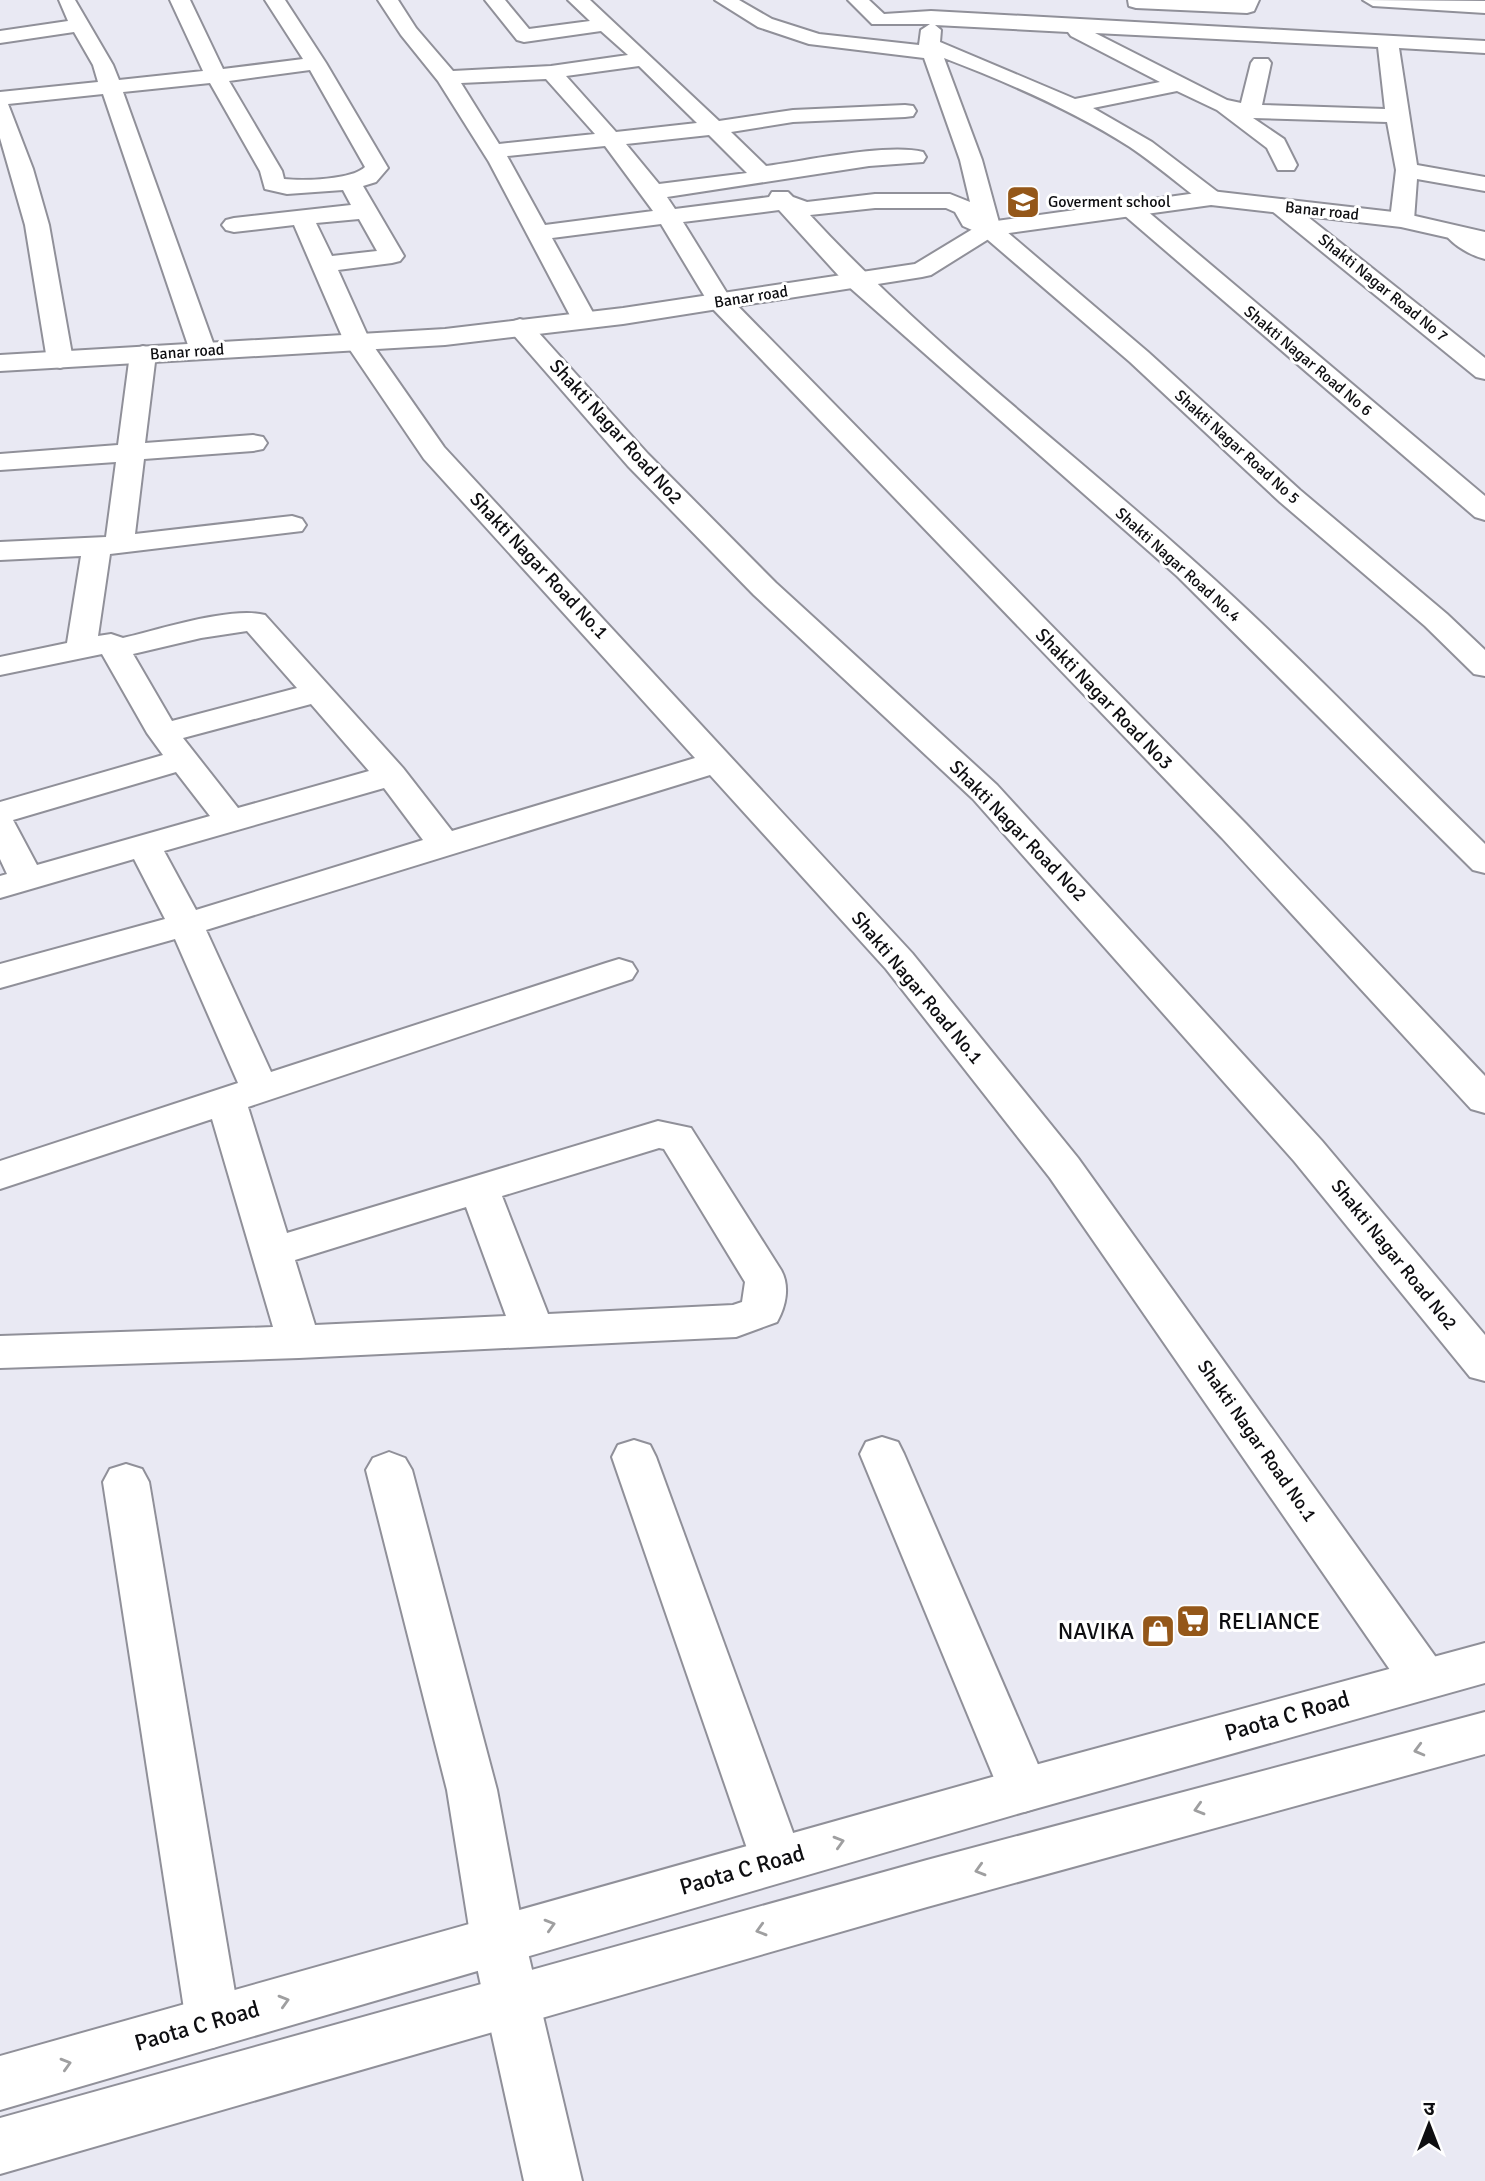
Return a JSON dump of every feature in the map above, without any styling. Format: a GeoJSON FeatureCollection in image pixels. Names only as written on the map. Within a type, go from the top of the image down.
{"type":"FeatureCollection","features":[{"type":"Feature","properties":{"kind":"street"},"geometry":{"type":"LineString","coordinates":[[180,0],[216,76],[271,171],[273,184],[287,187],[350,183],[368,177],[377,168],[316,63],[275,0]]}},
{"type":"Feature","properties":{"kind":"street"},"geometry":{"type":"LineString","coordinates":[[388,0],[408,31],[447,78],[493,151],[584,320]]}},
{"type":"Feature","properties":{"kind":"street"},"geometry":{"type":"LineString","coordinates":[[495,0],[524,36],[543,72]]}},
{"type":"Feature","properties":{"kind":"street","name":"Shakti Nagar Road No.4"},"geometry":{"type":"LineString","coordinates":[[578,0],[644,59],[762,175],[858,281],[1186,569],[1290,668],[1485,863]]}},
{"type":"Feature","properties":{"kind":"street"},"geometry":{"type":"LineString","coordinates":[[724,0],[765,23],[816,40],[931,49],[1004,72],[1136,142],[1211,198]]}},
{"type":"Feature","properties":{"kind":"street"},"geometry":{"type":"LineString","coordinates":[[763,0],[768,10],[765,23]]}},
{"type":"Feature","properties":{"kind":"street"},"geometry":{"type":"LineString","coordinates":[[932,18],[975,0]]}},
{"type":"Feature","properties":{"kind":"street"},"geometry":{"type":"LineString","coordinates":[[1138,29],[1136,1],[1247,8],[1249,0]]}},
{"type":"Feature","properties":{"kind":"street"},"geometry":{"type":"LineString","coordinates":[[1359,0],[1485,7]]}},
{"type":"Feature","properties":{"kind":"street"},"geometry":{"type":"LineString","coordinates":[[866,1],[879,20],[932,18],[1485,47]]}},
{"type":"Feature","properties":{"kind":"street"},"geometry":{"type":"LineString","coordinates":[[68,2],[103,65],[203,351]]}},
{"type":"Feature","properties":{"kind":"street"},"geometry":{"type":"LineString","coordinates":[[932,18],[931,49],[971,160],[989,229]]}},
{"type":"Feature","properties":{"kind":"street"},"geometry":{"type":"LineString","coordinates":[[524,36],[605,24]]}},
{"type":"Feature","properties":{"kind":"street"},"geometry":{"type":"LineString","coordinates":[[0,37],[79,25]]}},
{"type":"Feature","properties":{"kind":"street"},"geometry":{"type":"LineString","coordinates":[[1065,26],[1221,105],[1276,145],[1286,165]]}},
{"type":"Feature","properties":{"kind":"street"},"geometry":{"type":"LineString","coordinates":[[1388,41],[1407,170],[1402,220]]}},
{"type":"Feature","properties":{"kind":"street"},"geometry":{"type":"LineString","coordinates":[[447,78],[543,72],[644,59]]}},
{"type":"Feature","properties":{"kind":"street"},"geometry":{"type":"LineString","coordinates":[[0,98],[316,63]]}},
{"type":"Feature","properties":{"kind":"street"},"geometry":{"type":"LineString","coordinates":[[1250,111],[1261,63]]}},
{"type":"Feature","properties":{"kind":"street","name":"Shakti Nagar Road No3"},"geometry":{"type":"LineString","coordinates":[[543,72],[611,139],[653,192],[720,302],[1234,831],[1485,1100]]}},
{"type":"Feature","properties":{"kind":"street"},"geometry":{"type":"LineString","coordinates":[[1072,106],[1180,84]]}},
{"type":"Feature","properties":{"kind":"street"},"geometry":{"type":"LineString","coordinates":[[1221,105],[1250,111],[1397,116]]}},
{"type":"Feature","properties":{"kind":"street"},"geometry":{"type":"LineString","coordinates":[[0,107],[22,169],[37,225],[60,360]]}},
{"type":"Feature","properties":{"kind":"street"},"geometry":{"type":"LineString","coordinates":[[493,151],[714,128],[793,116],[905,111]]}},
{"type":"Feature","properties":{"kind":"street"},"geometry":{"type":"LineString","coordinates":[[653,192],[869,159],[915,157]]}},
{"type":"Feature","properties":{"kind":"street"},"geometry":{"type":"LineString","coordinates":[[1407,170],[1485,184]]}},
{"type":"Feature","properties":{"kind":"street"},"geometry":{"type":"LineString","coordinates":[[324,264],[392,256],[350,183]]}},
{"type":"Feature","properties":{"kind":"street","name":"Banar road"},"geometry":{"type":"LineString","coordinates":[[0,363],[445,337],[720,302],[922,270],[989,229],[1211,198],[1402,220],[1458,235],[1485,239]]}},
{"type":"Feature","properties":{"kind":"street","name":"Shakti Nagar Road No 5"},"geometry":{"type":"LineString","coordinates":[[538,233],[784,202],[805,209],[875,201],[950,201],[964,208],[971,221],[989,229],[1139,357],[1290,496],[1436,620],[1485,667]]}},
{"type":"Feature","properties":{"kind":"street","name":"Shakti Nagar Road No 7"},"geometry":{"type":"LineString","coordinates":[[1280,206],[1485,371]]}},
{"type":"Feature","properties":{"kind":"street","name":"Shakti Nagar Road No 6"},"geometry":{"type":"LineString","coordinates":[[1132,210],[1485,511]]}},
{"type":"Feature","properties":{"kind":"street"},"geometry":{"type":"LineString","coordinates":[[234,225],[366,211]]}},
{"type":"Feature","properties":{"kind":"street","name":"Shakti Nagar Road No.1"},"geometry":{"type":"LineString","coordinates":[[302,218],[357,341],[434,453],[899,961],[1064,1168],[1423,1678]]}},
{"type":"Feature","properties":{"kind":"street"},"geometry":{"type":"LineString","coordinates":[[1458,235],[1485,252]]}},
{"type":"Feature","properties":{"kind":"street","name":"Shakti Nagar Road No2"},"geometry":{"type":"LineString","coordinates":[[520,327],[638,460],[755,579],[985,792],[1308,1150],[1485,1365]]}},
{"type":"Feature","properties":{"kind":"street"},"geometry":{"type":"LineString","coordinates":[[80,650],[132,453],[143,354]]}},
{"type":"Feature","properties":{"kind":"street"},"geometry":{"type":"LineString","coordinates":[[0,462],[253,443]]}},
{"type":"Feature","properties":{"kind":"street"},"geometry":{"type":"LineString","coordinates":[[0,551],[108,546],[292,525]]}},
{"type":"Feature","properties":{"kind":"street"},"geometry":{"type":"LineString","coordinates":[[116,649],[201,629],[254,621],[391,775],[444,844]]}},
{"type":"Feature","properties":{"kind":"street"},"geometry":{"type":"LineString","coordinates":[[0,666],[111,643],[163,733],[231,821]]}},
{"type":"Feature","properties":{"kind":"street"},"geometry":{"type":"LineString","coordinates":[[163,733],[318,692]]}},
{"type":"Feature","properties":{"kind":"street"},"geometry":{"type":"LineString","coordinates":[[0,813],[183,760]]}},
{"type":"Feature","properties":{"kind":"street"},"geometry":{"type":"LineString","coordinates":[[0,976],[186,925],[718,762]]}},
{"type":"Feature","properties":{"kind":"street"},"geometry":{"type":"LineString","coordinates":[[0,825],[13,883],[391,775]]}},
{"type":"Feature","properties":{"kind":"street"},"geometry":{"type":"LineString","coordinates":[[144,846],[186,925],[243,1094],[272,1252],[299,1342]]}},
{"type":"Feature","properties":{"kind":"street"},"geometry":{"type":"LineString","coordinates":[[0,1175],[619,971]]}},
{"type":"Feature","properties":{"kind":"street"},"geometry":{"type":"LineString","coordinates":[[0,1352],[299,1342],[736,1321],[762,1311],[765,1281],[677,1138],[658,1134],[272,1252]]}},
{"type":"Feature","properties":{"kind":"street"},"geometry":{"type":"LineString","coordinates":[[479,1188],[533,1332]]}},
{"type":"Feature","properties":{"kind":"street"},"geometry":{"type":"LineString","coordinates":[[882,1454],[1024,1790]]}},
{"type":"Feature","properties":{"kind":"street"},"geometry":{"type":"LineString","coordinates":[[634,1457],[777,1860]]}},
{"type":"Feature","properties":{"kind":"street"},"geometry":{"type":"LineString","coordinates":[[389,1470],[472,1790],[510,2000],[553,2181]]}},
{"type":"Feature","properties":{"kind":"street"},"geometry":{"type":"LineString","coordinates":[[126,1482],[213,2022]]}},
{"type":"Feature","properties":{"kind":"street","name":"Paota C Road"},"geometry":{"type":"LineString","coordinates":[[0,2083],[1024,1790],[1423,1678],[1485,1664]]}},
{"type":"Feature","properties":{"kind":"street"},"geometry":{"type":"LineString","coordinates":[[0,2146],[510,2000],[1237,1798],[1485,1733]]}},
{"type":"Feature","properties":{"kind":"place","name":"Goverment school"},"geometry":{"type":"Point","coordinates":[1023,202]}},
{"type":"Feature","properties":{"kind":"place","name":"RELIANCE"},"geometry":{"type":"Point","coordinates":[1193,1621]}},
{"type":"Feature","properties":{"kind":"place","name":"NAVIKA"},"geometry":{"type":"Point","coordinates":[1158,1631]}}]}
